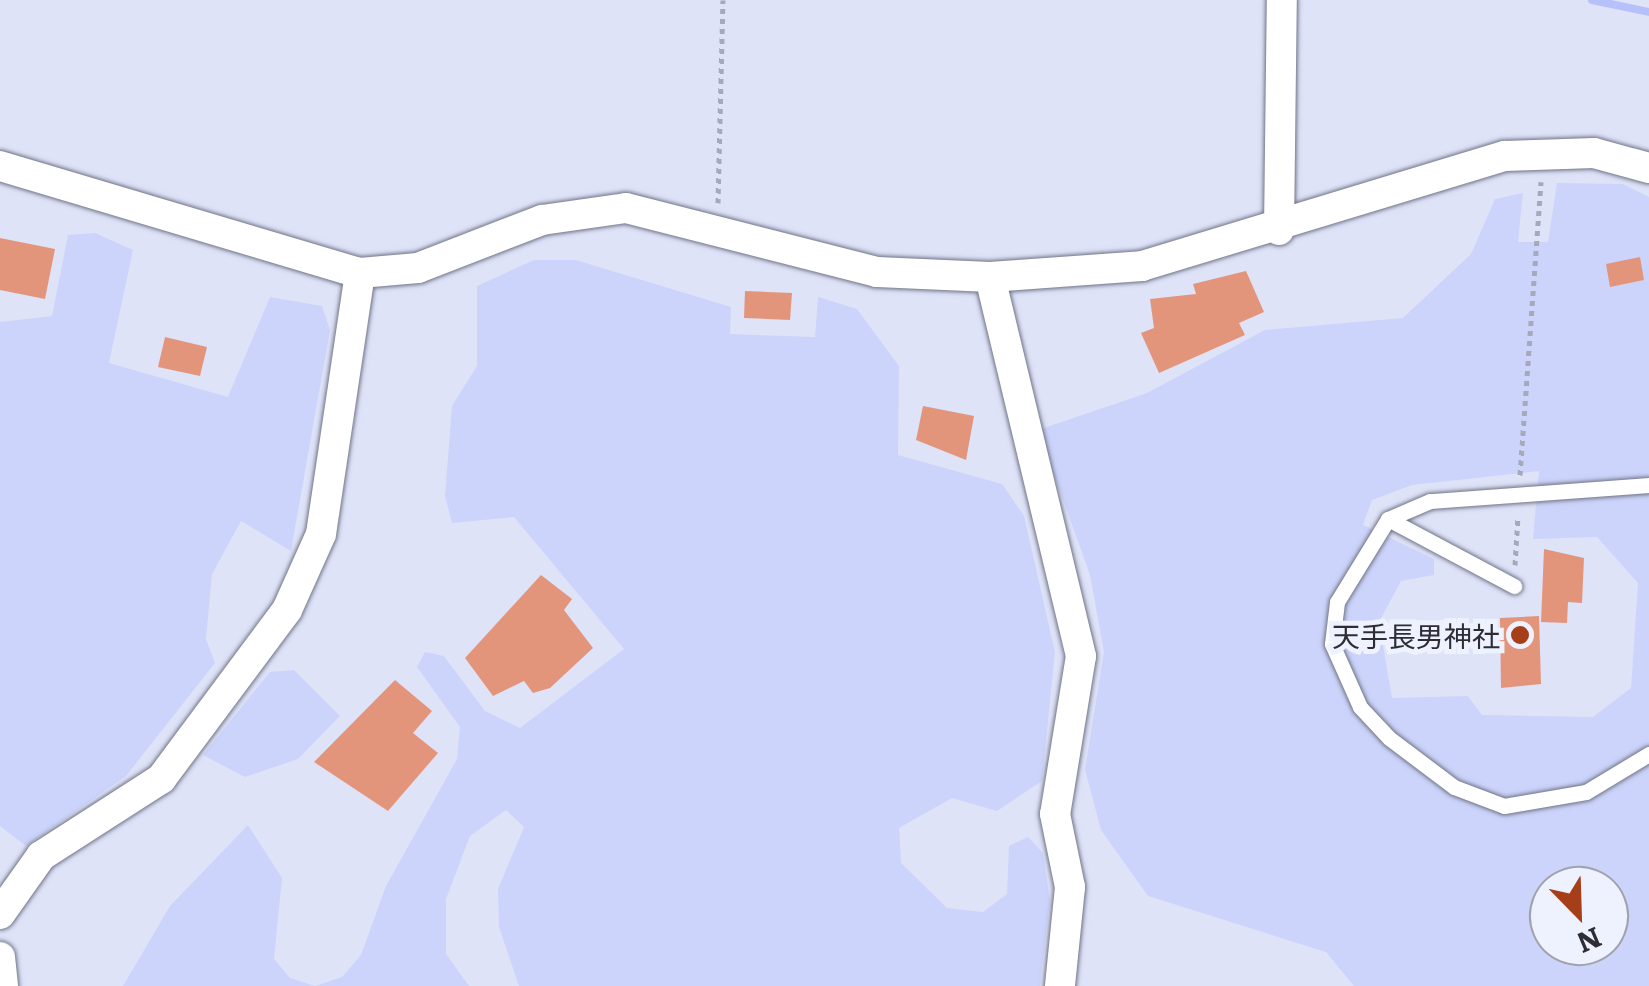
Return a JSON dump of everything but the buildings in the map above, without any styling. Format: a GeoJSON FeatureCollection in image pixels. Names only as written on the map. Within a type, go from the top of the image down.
{"type":"FeatureCollection","features":[{"type":"Feature","properties":{"kind":"street"},"geometry":{"type":"LineString","coordinates":[[1279,230],[1282,0]]}},
{"type":"Feature","properties":{"kind":"street"},"geometry":{"type":"LineString","coordinates":[[0,166],[360,273],[418,268],[542,220],[626,208],[877,272],[990,277],[1142,266],[1279,230],[1505,156],[1594,153],[1649,168]]}},
{"type":"Feature","properties":{"kind":"street"},"geometry":{"type":"LineString","coordinates":[[0,914],[41,856],[160,779],[287,610],[321,534],[360,273]]}},
{"type":"Feature","properties":{"kind":"street"},"geometry":{"type":"LineString","coordinates":[[990,277],[1082,656],[1055,814],[1070,887],[1060,986]]}},
{"type":"Feature","properties":{"kind":"street"},"geometry":{"type":"LineString","coordinates":[[0,956],[4,986]]}},
{"type":"Feature","properties":{"kind":"lane"},"geometry":{"type":"LineString","coordinates":[[1649,485],[1430,501],[1388,518],[1337,602],[1332,644],[1360,707],[1390,738],[1454,787],[1504,806],[1586,792],[1649,754]]}},
{"type":"Feature","properties":{"kind":"lane"},"geometry":{"type":"LineString","coordinates":[[1388,518],[1515,577]]}},
{"type":"Feature","properties":{"kind":"path"},"geometry":{"type":"LineString","coordinates":[[717,231],[724,0]]}},
{"type":"Feature","properties":{"kind":"path"},"geometry":{"type":"LineString","coordinates":[[1515,577],[1538,216]]}},
{"type":"Feature","properties":{"kind":"shaded area"},"geometry":{"type":"Polygon","coordinates":[[[1557,183],[1623,184],[1649,197],[1649,986],[1354,986],[1326,952],[1148,896],[1101,830],[1085,770],[1104,652],[1090,575],[1038,430],[1147,393],[1265,330],[1403,318],[1471,254],[1495,199],[1523,193],[1518,242],[1548,242],[1557,183]],[[1539,471],[1412,485],[1372,500],[1363,525],[1434,559],[1434,575],[1401,581],[1379,622],[1392,698],[1468,696],[1482,715],[1593,717],[1631,688],[1638,583],[1597,537],[1533,539],[1539,471]]]}},
{"type":"Feature","properties":{"kind":"shaded area"},"geometry":{"type":"Polygon","coordinates":[[[95,233],[133,250],[109,363],[228,397],[270,297],[322,306],[330,330],[291,551],[241,521],[212,574],[206,639],[215,663],[126,776],[26,846],[0,826],[0,322],[52,316],[68,235],[95,233]]]}},
{"type":"Feature","properties":{"kind":"shaded area"},"geometry":{"type":"Polygon","coordinates":[[[534,260],[576,260],[731,307],[730,334],[815,337],[818,297],[857,309],[899,366],[898,455],[1002,484],[1024,516],[1055,652],[1042,781],[997,811],[952,798],[899,828],[901,863],[947,908],[983,912],[1007,894],[1009,846],[1028,837],[1043,853],[1050,900],[1040,986],[519,986],[499,927],[498,889],[524,827],[506,810],[470,836],[446,899],[446,954],[469,986],[316,986],[342,977],[361,955],[386,886],[457,759],[460,727],[417,667],[425,652],[444,656],[485,711],[520,728],[624,649],[514,517],[452,523],[445,496],[452,406],[477,366],[477,286],[534,260]]]}},
{"type":"Feature","properties":{"kind":"shaded area"},"geometry":{"type":"Polygon","coordinates":[[[294,670],[340,716],[298,759],[245,777],[203,755],[270,672],[294,670]]]}},
{"type":"Feature","properties":{"kind":"shaded area"},"geometry":{"type":"Polygon","coordinates":[[[248,825],[282,878],[274,959],[290,978],[315,986],[123,986],[170,906],[248,825]]]}},
{"type":"Feature","properties":{"kind":"waterway"},"geometry":{"type":"LineString","coordinates":[[1592,0],[1649,12]]}},
{"type":"Feature","properties":{"kind":"place","name":"天手長男神社"},"geometry":{"type":"Point","coordinates":[1520,635]}}]}
